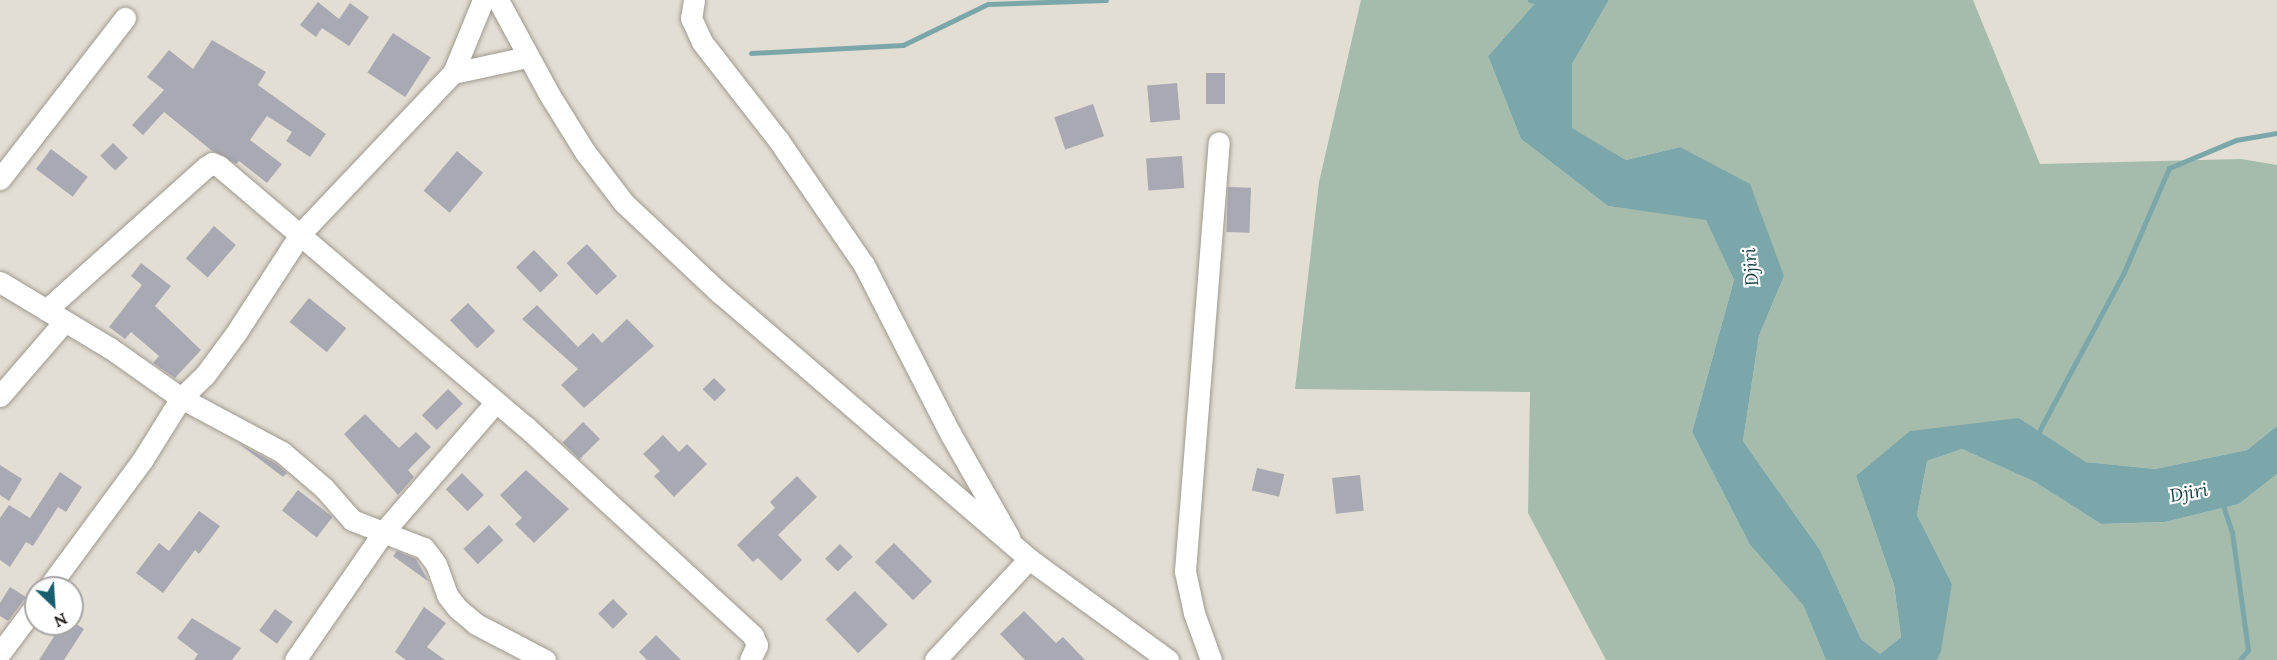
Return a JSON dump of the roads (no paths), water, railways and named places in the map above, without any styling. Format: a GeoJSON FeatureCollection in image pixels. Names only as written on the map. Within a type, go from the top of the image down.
{"type":"FeatureCollection","features":[{"type":"Feature","properties":{"kind":"street"},"geometry":{"type":"LineString","coordinates":[[57,576],[143,459],[181,398],[205,375],[236,333],[301,233],[453,73],[483,0]]}},
{"type":"Feature","properties":{"kind":"street"},"geometry":{"type":"LineString","coordinates":[[498,0],[527,57],[585,152],[624,203],[720,293],[1012,545],[1168,660]]}},
{"type":"Feature","properties":{"kind":"street"},"geometry":{"type":"LineString","coordinates":[[694,0],[691,18],[702,42],[779,141],[864,265],[1012,545]]}},
{"type":"Feature","properties":{"kind":"street"},"geometry":{"type":"LineString","coordinates":[[0,179],[125,18]]}},
{"type":"Feature","properties":{"kind":"street"},"geometry":{"type":"LineString","coordinates":[[453,73],[527,57]]}},
{"type":"Feature","properties":{"kind":"street"},"geometry":{"type":"LineString","coordinates":[[1211,660],[1194,613],[1185,571],[1219,142]]}},
{"type":"Feature","properties":{"kind":"street"},"geometry":{"type":"LineString","coordinates":[[46,310],[212,163],[301,233],[496,402],[753,636],[758,645],[750,660]]}},
{"type":"Feature","properties":{"kind":"street"},"geometry":{"type":"LineString","coordinates":[[0,282],[63,323],[110,348],[181,398],[282,452],[310,474],[352,520],[385,530],[431,555],[447,595],[476,624],[545,660]]}},
{"type":"Feature","properties":{"kind":"street"},"geometry":{"type":"LineString","coordinates":[[0,396],[63,323]]}},
{"type":"Feature","properties":{"kind":"street"},"geometry":{"type":"LineString","coordinates":[[295,660],[385,530],[496,402]]}},
{"type":"Feature","properties":{"kind":"street"},"geometry":{"type":"LineString","coordinates":[[935,660],[1029,559]]}},
{"type":"Feature","properties":{"kind":"street"},"geometry":{"type":"LineString","coordinates":[[0,653],[24,620]]}},
{"type":"Feature","properties":{"kind":"water","name":"Djiri"},"geometry":{"type":"Polygon","coordinates":[[[1538,0],[1609,0],[1572,64],[1572,128],[1626,160],[1680,147],[1750,184],[1784,276],[1759,336],[1743,441],[1820,550],[1861,639],[1880,654],[1901,637],[1894,585],[1856,476],[1910,431],[2019,418],[2086,462],[2155,469],[2247,450],[2277,426],[2277,474],[2239,504],[2165,522],[2101,524],[2035,482],[1962,449],[1927,461],[1917,515],[1952,584],[1941,651],[1937,660],[1826,660],[1803,605],[1750,545],[1692,432],[1734,280],[1706,220],[1608,206],[1521,139],[1488,56],[1538,0]]]}},
{"type":"Feature","properties":{"kind":"waterway"},"geometry":{"type":"LineString","coordinates":[[751,53],[903,45],[988,4],[1106,0]]}},
{"type":"Feature","properties":{"kind":"waterway"},"geometry":{"type":"LineString","coordinates":[[1530,0],[1543,3]]}},
{"type":"Feature","properties":{"kind":"waterway"},"geometry":{"type":"LineString","coordinates":[[2037,435],[2124,272],[2169,168],[2236,140],[2277,133]]}},
{"type":"Feature","properties":{"kind":"waterway"},"geometry":{"type":"LineString","coordinates":[[2222,502],[2232,532],[2248,650],[2240,660]]}}]}
